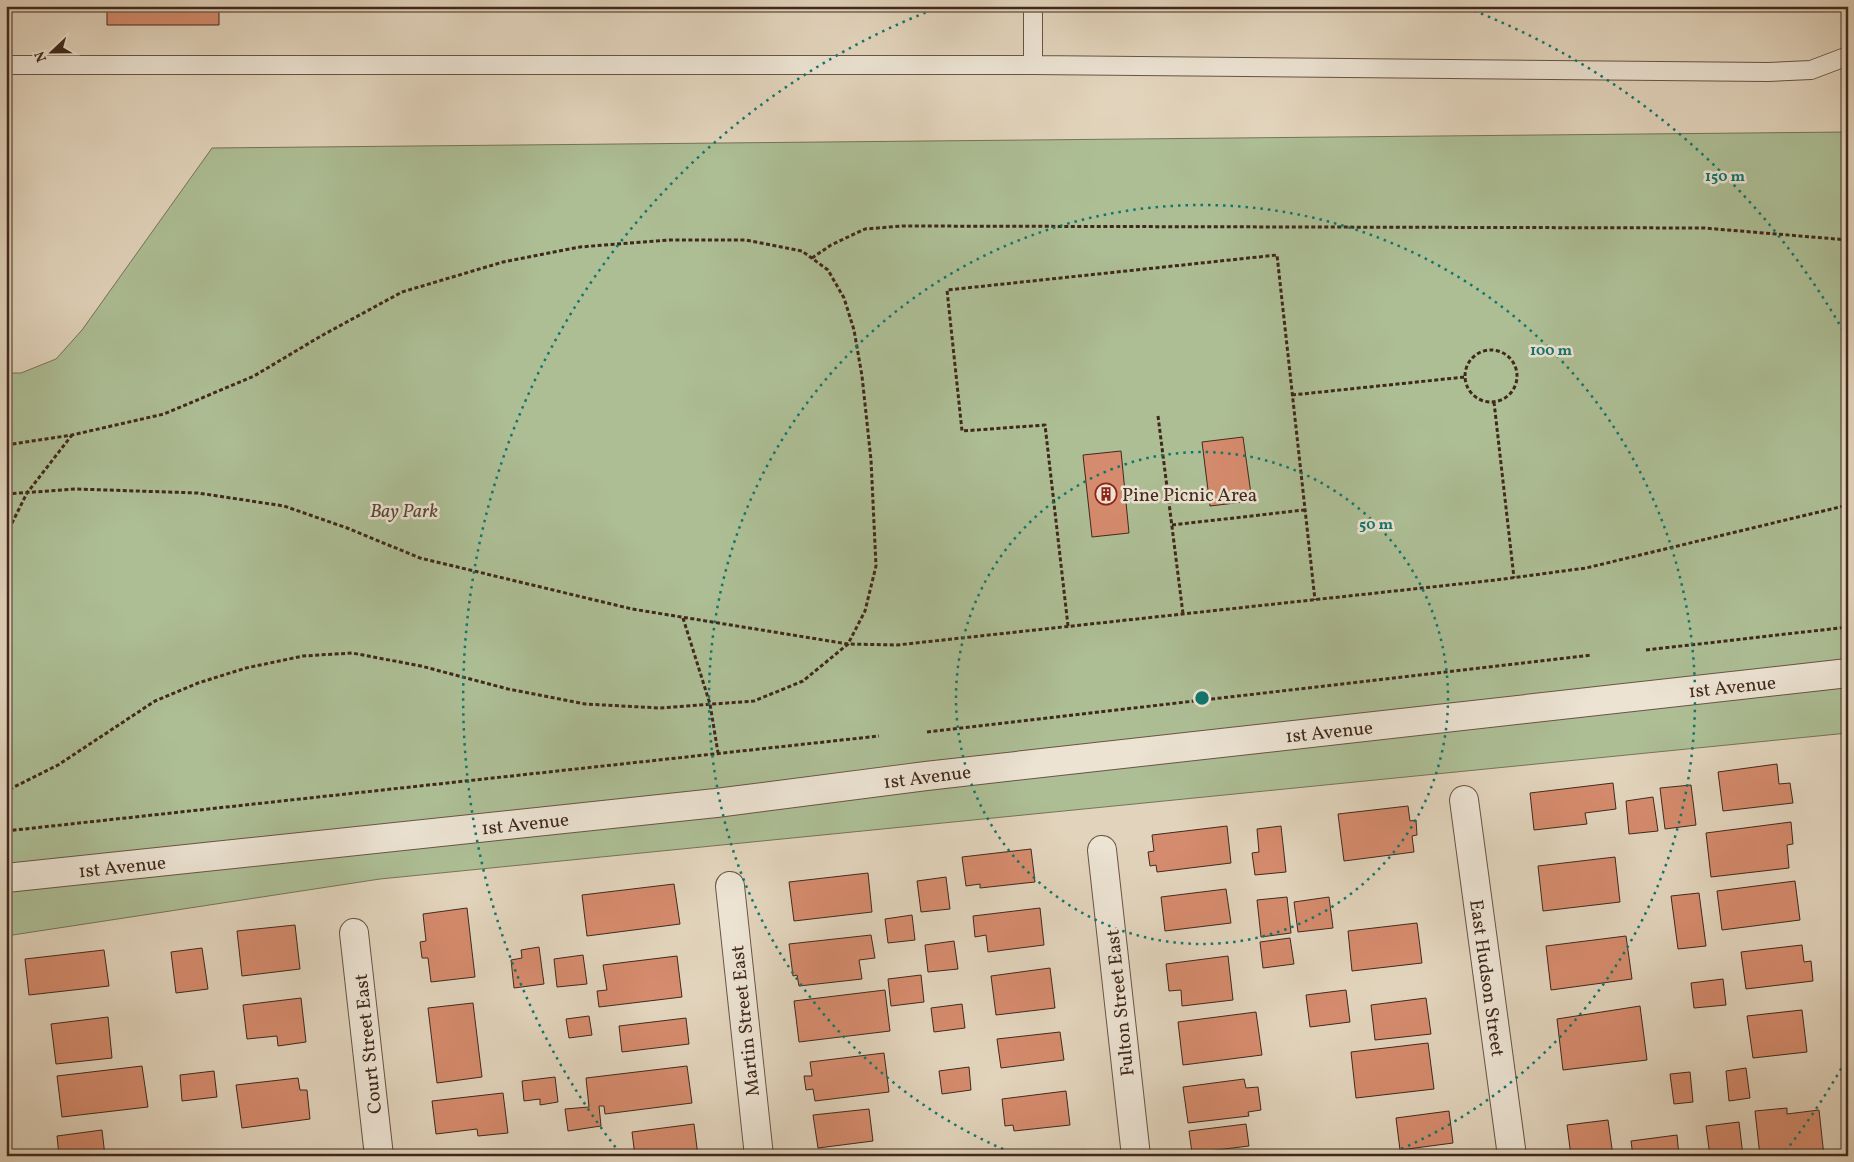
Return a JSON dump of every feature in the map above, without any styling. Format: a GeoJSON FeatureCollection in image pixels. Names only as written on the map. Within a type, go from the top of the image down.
{"type":"FeatureCollection","features":[{"type":"Feature","properties":{"kind":"street","name":"1st Avenue"},"geometry":{"type":"LineString","coordinates":[[6,878],[706,804],[926,776],[1848,673]]}},
{"type":"Feature","properties":{"kind":"street","name":"East Hudson Street"},"geometry":{"type":"LineString","coordinates":[[1464,800],[1512,1156]]}},
{"type":"Feature","properties":{"kind":"street","name":"Fulton Street East"},"geometry":{"type":"LineString","coordinates":[[1102,850],[1136,1156]]}},
{"type":"Feature","properties":{"kind":"street","name":"Martin Street East"},"geometry":{"type":"LineString","coordinates":[[730,886],[759,1156]]}},
{"type":"Feature","properties":{"kind":"street","name":"Court Street East"},"geometry":{"type":"LineString","coordinates":[[354,933],[379,1156]]}},
{"type":"Feature","properties":{"kind":"lane"},"geometry":{"type":"LineString","coordinates":[[1032,6],[1033,65]]}},
{"type":"Feature","properties":{"kind":"lane"},"geometry":{"type":"LineString","coordinates":[[1811,70],[1848,56]]}},
{"type":"Feature","properties":{"kind":"lane"},"geometry":{"type":"LineString","coordinates":[[6,65],[1033,65],[1768,72],[1848,70]]}},
{"type":"Feature","properties":{"kind":"path"},"geometry":{"type":"LineString","coordinates":[[812,258],[830,245],[865,229],[903,226],[1704,228],[1848,240]]}},
{"type":"Feature","properties":{"kind":"path"},"geometry":{"type":"LineString","coordinates":[[6,444],[72,435],[164,414],[254,376],[321,336],[402,292],[503,262],[580,247],[669,240],[746,240],[802,251],[828,270],[847,306],[862,376],[871,460],[876,566],[865,611],[848,644],[803,681],[754,701],[660,708],[585,704],[508,689],[421,666],[352,653],[303,656],[246,668],[198,683],[155,702],[58,765],[6,791]]}},
{"type":"Feature","properties":{"kind":"path"},"geometry":{"type":"LineString","coordinates":[[1068,626],[1045,425],[962,431],[947,290],[1277,255],[1315,600]]}},
{"type":"Feature","properties":{"kind":"path"},"geometry":{"type":"LineString","coordinates":[[1492,350],[1508,356],[1517,369],[1515,387],[1503,400],[1494,402],[1486,402],[1471,393],[1465,376],[1469,361],[1476,354],[1492,350]]}},
{"type":"Feature","properties":{"kind":"path"},"geometry":{"type":"LineString","coordinates":[[1292,395],[1465,376]]}},
{"type":"Feature","properties":{"kind":"path"},"geometry":{"type":"LineString","coordinates":[[1494,402],[1514,578]]}},
{"type":"Feature","properties":{"kind":"path"},"geometry":{"type":"LineString","coordinates":[[1158,416],[1183,614]]}},
{"type":"Feature","properties":{"kind":"path"},"geometry":{"type":"LineString","coordinates":[[6,535],[27,493],[72,435]]}},
{"type":"Feature","properties":{"kind":"path"},"geometry":{"type":"LineString","coordinates":[[6,494],[76,490],[198,493],[284,506],[347,528],[420,558],[632,610],[848,644],[897,645],[1514,578],[1586,568],[1848,505]]}},
{"type":"Feature","properties":{"kind":"path"},"geometry":{"type":"LineString","coordinates":[[1172,525],[1304,510]]}},
{"type":"Feature","properties":{"kind":"path"},"geometry":{"type":"LineString","coordinates":[[683,618],[710,704],[718,753]]}},
{"type":"Feature","properties":{"kind":"path"},"geometry":{"type":"LineString","coordinates":[[1646,650],[1848,627]]}},
{"type":"Feature","properties":{"kind":"path"},"geometry":{"type":"LineString","coordinates":[[927,732],[1592,655]]}},
{"type":"Feature","properties":{"kind":"path"},"geometry":{"type":"LineString","coordinates":[[6,831],[878,736]]}},
{"type":"Feature","properties":{"kind":"green space","name":"Bay Park"},"geometry":{"type":"Polygon","coordinates":[[[1848,132],[1848,733],[380,879],[6,936],[6,373],[21,373],[56,359],[82,330],[212,148],[1848,132]]]}},
{"type":"Feature","properties":{"kind":"building"},"geometry":{"type":"Polygon","coordinates":[[[107,6],[313,6],[313,8],[219,7],[219,25],[107,25],[107,6]]]}},
{"type":"Feature","properties":{"kind":"building"},"geometry":{"type":"Polygon","coordinates":[[[1243,437],[1252,501],[1210,506],[1202,442],[1243,437]]]}},
{"type":"Feature","properties":{"kind":"building","name":"Pine Picnic Area"},"geometry":{"type":"Polygon","coordinates":[[[1121,451],[1129,533],[1092,537],[1083,455],[1121,451]]]}},
{"type":"Feature","properties":{"kind":"building"},"geometry":{"type":"Polygon","coordinates":[[[1777,764],[1779,784],[1790,783],[1793,803],[1723,811],[1718,772],[1777,764]]]}},
{"type":"Feature","properties":{"kind":"building"},"geometry":{"type":"Polygon","coordinates":[[[1613,783],[1616,809],[1585,813],[1587,824],[1534,830],[1530,793],[1613,783]]]}},
{"type":"Feature","properties":{"kind":"building"},"geometry":{"type":"Polygon","coordinates":[[[1691,785],[1696,825],[1665,829],[1660,788],[1691,785]]]}},
{"type":"Feature","properties":{"kind":"building"},"geometry":{"type":"Polygon","coordinates":[[[1653,797],[1658,831],[1629,834],[1626,801],[1653,797]]]}},
{"type":"Feature","properties":{"kind":"building"},"geometry":{"type":"Polygon","coordinates":[[[1408,806],[1410,821],[1416,820],[1417,835],[1412,836],[1414,852],[1344,861],[1338,814],[1408,806]]]}},
{"type":"Feature","properties":{"kind":"building"},"geometry":{"type":"Polygon","coordinates":[[[1791,822],[1793,844],[1787,845],[1789,868],[1711,877],[1706,833],[1791,822]]]}},
{"type":"Feature","properties":{"kind":"building"},"geometry":{"type":"Polygon","coordinates":[[[1227,826],[1231,863],[1157,872],[1156,865],[1150,866],[1148,852],[1154,851],[1152,835],[1227,826]]]}},
{"type":"Feature","properties":{"kind":"building"},"geometry":{"type":"Polygon","coordinates":[[[1281,826],[1286,872],[1255,875],[1252,853],[1259,852],[1257,829],[1281,826]]]}},
{"type":"Feature","properties":{"kind":"building"},"geometry":{"type":"Polygon","coordinates":[[[1031,849],[1035,882],[980,888],[980,884],[966,886],[962,857],[1031,849]]]}},
{"type":"Feature","properties":{"kind":"building"},"geometry":{"type":"Polygon","coordinates":[[[1615,857],[1620,902],[1543,911],[1538,866],[1615,857]]]}},
{"type":"Feature","properties":{"kind":"building"},"geometry":{"type":"Polygon","coordinates":[[[868,873],[872,912],[794,921],[789,882],[868,873]]]}},
{"type":"Feature","properties":{"kind":"building"},"geometry":{"type":"Polygon","coordinates":[[[946,877],[950,909],[921,912],[917,881],[946,877]]]}},
{"type":"Feature","properties":{"kind":"building"},"geometry":{"type":"Polygon","coordinates":[[[1795,881],[1800,920],[1722,930],[1717,891],[1795,881]]]}},
{"type":"Feature","properties":{"kind":"building"},"geometry":{"type":"Polygon","coordinates":[[[674,884],[680,924],[587,936],[582,895],[674,884]]]}},
{"type":"Feature","properties":{"kind":"building"},"geometry":{"type":"Polygon","coordinates":[[[1226,889],[1231,923],[1165,931],[1161,897],[1226,889]]]}},
{"type":"Feature","properties":{"kind":"building"},"geometry":{"type":"Polygon","coordinates":[[[1699,893],[1706,946],[1678,949],[1671,896],[1699,893]]]}},
{"type":"Feature","properties":{"kind":"building"},"geometry":{"type":"Polygon","coordinates":[[[1287,897],[1291,933],[1261,937],[1257,900],[1287,897]]]}},
{"type":"Feature","properties":{"kind":"building"},"geometry":{"type":"Polygon","coordinates":[[[1329,897],[1333,928],[1298,932],[1294,902],[1329,897]]]}},
{"type":"Feature","properties":{"kind":"building"},"geometry":{"type":"Polygon","coordinates":[[[467,908],[475,977],[431,982],[428,958],[422,958],[420,942],[426,941],[423,914],[467,908]]]}},
{"type":"Feature","properties":{"kind":"building"},"geometry":{"type":"Polygon","coordinates":[[[1040,908],[1044,945],[988,952],[986,935],[975,937],[973,916],[1040,908]]]}},
{"type":"Feature","properties":{"kind":"building"},"geometry":{"type":"Polygon","coordinates":[[[912,915],[915,940],[888,943],[885,919],[912,915]]]}},
{"type":"Feature","properties":{"kind":"building"},"geometry":{"type":"Polygon","coordinates":[[[1417,923],[1422,963],[1352,971],[1348,931],[1417,923]]]}},
{"type":"Feature","properties":{"kind":"building"},"geometry":{"type":"Polygon","coordinates":[[[295,925],[300,969],[242,976],[237,931],[295,925]]]}},
{"type":"Feature","properties":{"kind":"building"},"geometry":{"type":"Polygon","coordinates":[[[871,935],[875,958],[859,960],[862,979],[799,986],[797,975],[793,976],[789,944],[871,935]]]}},
{"type":"Feature","properties":{"kind":"building"},"geometry":{"type":"Polygon","coordinates":[[[1626,936],[1632,979],[1551,990],[1546,946],[1626,936]]]}},
{"type":"Feature","properties":{"kind":"building"},"geometry":{"type":"Polygon","coordinates":[[[1290,938],[1294,964],[1263,968],[1260,942],[1290,938]]]}},
{"type":"Feature","properties":{"kind":"building"},"geometry":{"type":"Polygon","coordinates":[[[954,941],[958,969],[928,972],[925,945],[954,941]]]}},
{"type":"Feature","properties":{"kind":"building"},"geometry":{"type":"Polygon","coordinates":[[[1802,945],[1804,962],[1811,961],[1813,981],[1746,989],[1741,952],[1802,945]]]}},
{"type":"Feature","properties":{"kind":"building"},"geometry":{"type":"Polygon","coordinates":[[[539,947],[544,984],[514,988],[511,960],[522,958],[521,950],[539,947]]]}},
{"type":"Feature","properties":{"kind":"building"},"geometry":{"type":"Polygon","coordinates":[[[202,948],[208,989],[176,993],[171,952],[202,948]]]}},
{"type":"Feature","properties":{"kind":"building"},"geometry":{"type":"Polygon","coordinates":[[[104,950],[109,986],[29,995],[25,959],[104,950]]]}},
{"type":"Feature","properties":{"kind":"building"},"geometry":{"type":"Polygon","coordinates":[[[583,955],[587,984],[557,987],[554,959],[583,955]]]}},
{"type":"Feature","properties":{"kind":"building"},"geometry":{"type":"Polygon","coordinates":[[[677,956],[682,997],[599,1007],[597,991],[607,990],[603,965],[677,956]]]}},
{"type":"Feature","properties":{"kind":"building"},"geometry":{"type":"Polygon","coordinates":[[[1228,956],[1233,1000],[1182,1006],[1181,990],[1169,991],[1166,964],[1228,956]]]}},
{"type":"Feature","properties":{"kind":"building"},"geometry":{"type":"Polygon","coordinates":[[[1050,968],[1055,1008],[996,1015],[991,976],[1050,968]]]}},
{"type":"Feature","properties":{"kind":"building"},"geometry":{"type":"Polygon","coordinates":[[[921,975],[924,1002],[891,1006],[888,979],[921,975]]]}},
{"type":"Feature","properties":{"kind":"building"},"geometry":{"type":"Polygon","coordinates":[[[1723,979],[1726,1005],[1694,1008],[1691,983],[1723,979]]]}},
{"type":"Feature","properties":{"kind":"building"},"geometry":{"type":"Polygon","coordinates":[[[885,990],[890,1031],[799,1042],[794,1001],[885,990]]]}},
{"type":"Feature","properties":{"kind":"building"},"geometry":{"type":"Polygon","coordinates":[[[1346,990],[1350,1022],[1310,1027],[1306,995],[1346,990]]]}},
{"type":"Feature","properties":{"kind":"building"},"geometry":{"type":"Polygon","coordinates":[[[301,998],[306,1042],[278,1046],[277,1036],[247,1039],[243,1005],[301,998]]]}},
{"type":"Feature","properties":{"kind":"building"},"geometry":{"type":"Polygon","coordinates":[[[1426,998],[1431,1034],[1375,1040],[1371,1005],[1426,998]]]}},
{"type":"Feature","properties":{"kind":"building"},"geometry":{"type":"Polygon","coordinates":[[[473,1003],[482,1077],[437,1083],[428,1008],[473,1003]]]}},
{"type":"Feature","properties":{"kind":"building"},"geometry":{"type":"Polygon","coordinates":[[[962,1004],[965,1028],[934,1032],[931,1008],[962,1004]]]}},
{"type":"Feature","properties":{"kind":"building"},"geometry":{"type":"Polygon","coordinates":[[[1640,1006],[1647,1060],[1563,1070],[1557,1019],[1640,1006]]]}},
{"type":"Feature","properties":{"kind":"building"},"geometry":{"type":"Polygon","coordinates":[[[1802,1010],[1807,1052],[1753,1058],[1747,1016],[1802,1010]]]}},
{"type":"Feature","properties":{"kind":"building"},"geometry":{"type":"Polygon","coordinates":[[[1256,1012],[1262,1055],[1183,1065],[1178,1022],[1256,1012]]]}},
{"type":"Feature","properties":{"kind":"building"},"geometry":{"type":"Polygon","coordinates":[[[589,1016],[592,1035],[569,1038],[566,1019],[589,1016]]]}},
{"type":"Feature","properties":{"kind":"building"},"geometry":{"type":"Polygon","coordinates":[[[108,1017],[112,1058],[56,1064],[51,1024],[108,1017]]]}},
{"type":"Feature","properties":{"kind":"building"},"geometry":{"type":"Polygon","coordinates":[[[686,1018],[689,1044],[622,1052],[619,1026],[686,1018]]]}},
{"type":"Feature","properties":{"kind":"building"},"geometry":{"type":"Polygon","coordinates":[[[1060,1032],[1064,1060],[1001,1068],[997,1039],[1060,1032]]]}},
{"type":"Feature","properties":{"kind":"building"},"geometry":{"type":"Polygon","coordinates":[[[1428,1043],[1434,1089],[1356,1098],[1351,1052],[1428,1043]]]}},
{"type":"Feature","properties":{"kind":"building"},"geometry":{"type":"Polygon","coordinates":[[[884,1053],[889,1092],[815,1101],[813,1089],[806,1090],[804,1076],[812,1076],[810,1062],[884,1053]]]}},
{"type":"Feature","properties":{"kind":"building"},"geometry":{"type":"Polygon","coordinates":[[[142,1066],[148,1107],[62,1117],[57,1076],[142,1066]]]}},
{"type":"Feature","properties":{"kind":"building"},"geometry":{"type":"Polygon","coordinates":[[[687,1066],[692,1103],[605,1114],[604,1106],[599,1106],[601,1126],[568,1131],[565,1109],[589,1107],[586,1078],[687,1066]]]}},
{"type":"Feature","properties":{"kind":"building"},"geometry":{"type":"Polygon","coordinates":[[[969,1067],[971,1090],[942,1094],[939,1071],[969,1067]]]}},
{"type":"Feature","properties":{"kind":"building"},"geometry":{"type":"Polygon","coordinates":[[[1746,1068],[1750,1098],[1729,1101],[1726,1071],[1746,1068]]]}},
{"type":"Feature","properties":{"kind":"building"},"geometry":{"type":"Polygon","coordinates":[[[214,1071],[217,1097],[182,1101],[180,1075],[214,1071]]]}},
{"type":"Feature","properties":{"kind":"building"},"geometry":{"type":"Polygon","coordinates":[[[1690,1072],[1693,1102],[1674,1104],[1670,1074],[1690,1072]]]}},
{"type":"Feature","properties":{"kind":"building"},"geometry":{"type":"Polygon","coordinates":[[[555,1077],[558,1102],[540,1105],[540,1099],[524,1101],[522,1081],[555,1077]]]}},
{"type":"Feature","properties":{"kind":"building"},"geometry":{"type":"Polygon","coordinates":[[[298,1078],[300,1090],[307,1090],[310,1119],[242,1128],[236,1085],[298,1078]]]}},
{"type":"Feature","properties":{"kind":"building"},"geometry":{"type":"Polygon","coordinates":[[[1244,1079],[1246,1088],[1258,1087],[1261,1110],[1248,1112],[1249,1116],[1188,1123],[1183,1087],[1244,1079]]]}},
{"type":"Feature","properties":{"kind":"building"},"geometry":{"type":"Polygon","coordinates":[[[1066,1091],[1070,1125],[1014,1131],[1013,1125],[1005,1126],[1002,1099],[1066,1091]]]}},
{"type":"Feature","properties":{"kind":"building"},"geometry":{"type":"Polygon","coordinates":[[[503,1093],[508,1133],[478,1136],[477,1129],[436,1134],[432,1101],[503,1093]]]}},
{"type":"Feature","properties":{"kind":"building"},"geometry":{"type":"Polygon","coordinates":[[[1787,1108],[1787,1114],[1819,1110],[1824,1156],[1760,1156],[1755,1111],[1787,1108]]]}},
{"type":"Feature","properties":{"kind":"building"},"geometry":{"type":"Polygon","coordinates":[[[869,1109],[873,1141],[818,1148],[813,1115],[869,1109]]]}},
{"type":"Feature","properties":{"kind":"building"},"geometry":{"type":"Polygon","coordinates":[[[1449,1111],[1453,1143],[1400,1150],[1396,1118],[1449,1111]]]}},
{"type":"Feature","properties":{"kind":"building"},"geometry":{"type":"Polygon","coordinates":[[[1608,1120],[1613,1156],[1571,1156],[1567,1125],[1608,1120]]]}},
{"type":"Feature","properties":{"kind":"building"},"geometry":{"type":"Polygon","coordinates":[[[1739,1122],[1743,1156],[1710,1156],[1706,1126],[1739,1122]]]}},
{"type":"Feature","properties":{"kind":"building"},"geometry":{"type":"Polygon","coordinates":[[[694,1124],[698,1156],[635,1156],[632,1132],[694,1124]]]}},
{"type":"Feature","properties":{"kind":"building"},"geometry":{"type":"Polygon","coordinates":[[[1246,1124],[1249,1146],[1192,1153],[1189,1131],[1246,1124]]]}},
{"type":"Feature","properties":{"kind":"building"},"geometry":{"type":"Polygon","coordinates":[[[102,1130],[105,1156],[59,1156],[57,1136],[102,1130]]]}},
{"type":"Feature","properties":{"kind":"building"},"geometry":{"type":"Polygon","coordinates":[[[1677,1135],[1679,1156],[1633,1156],[1631,1141],[1677,1135]]]}},
{"type":"Feature","properties":{"kind":"building"},"geometry":{"type":"Polygon","coordinates":[[[1084,1150],[1085,1156],[1038,1156],[1084,1150]]]}},
{"type":"Feature","properties":{"kind":"building"},"geometry":{"type":"Polygon","coordinates":[[[1312,1152],[1312,1156],[1283,1156],[1312,1152]]]}},
{"type":"Feature","properties":{"kind":"place","name":"Pine Picnic Area"},"geometry":{"type":"Point","coordinates":[1106,494]}}]}
